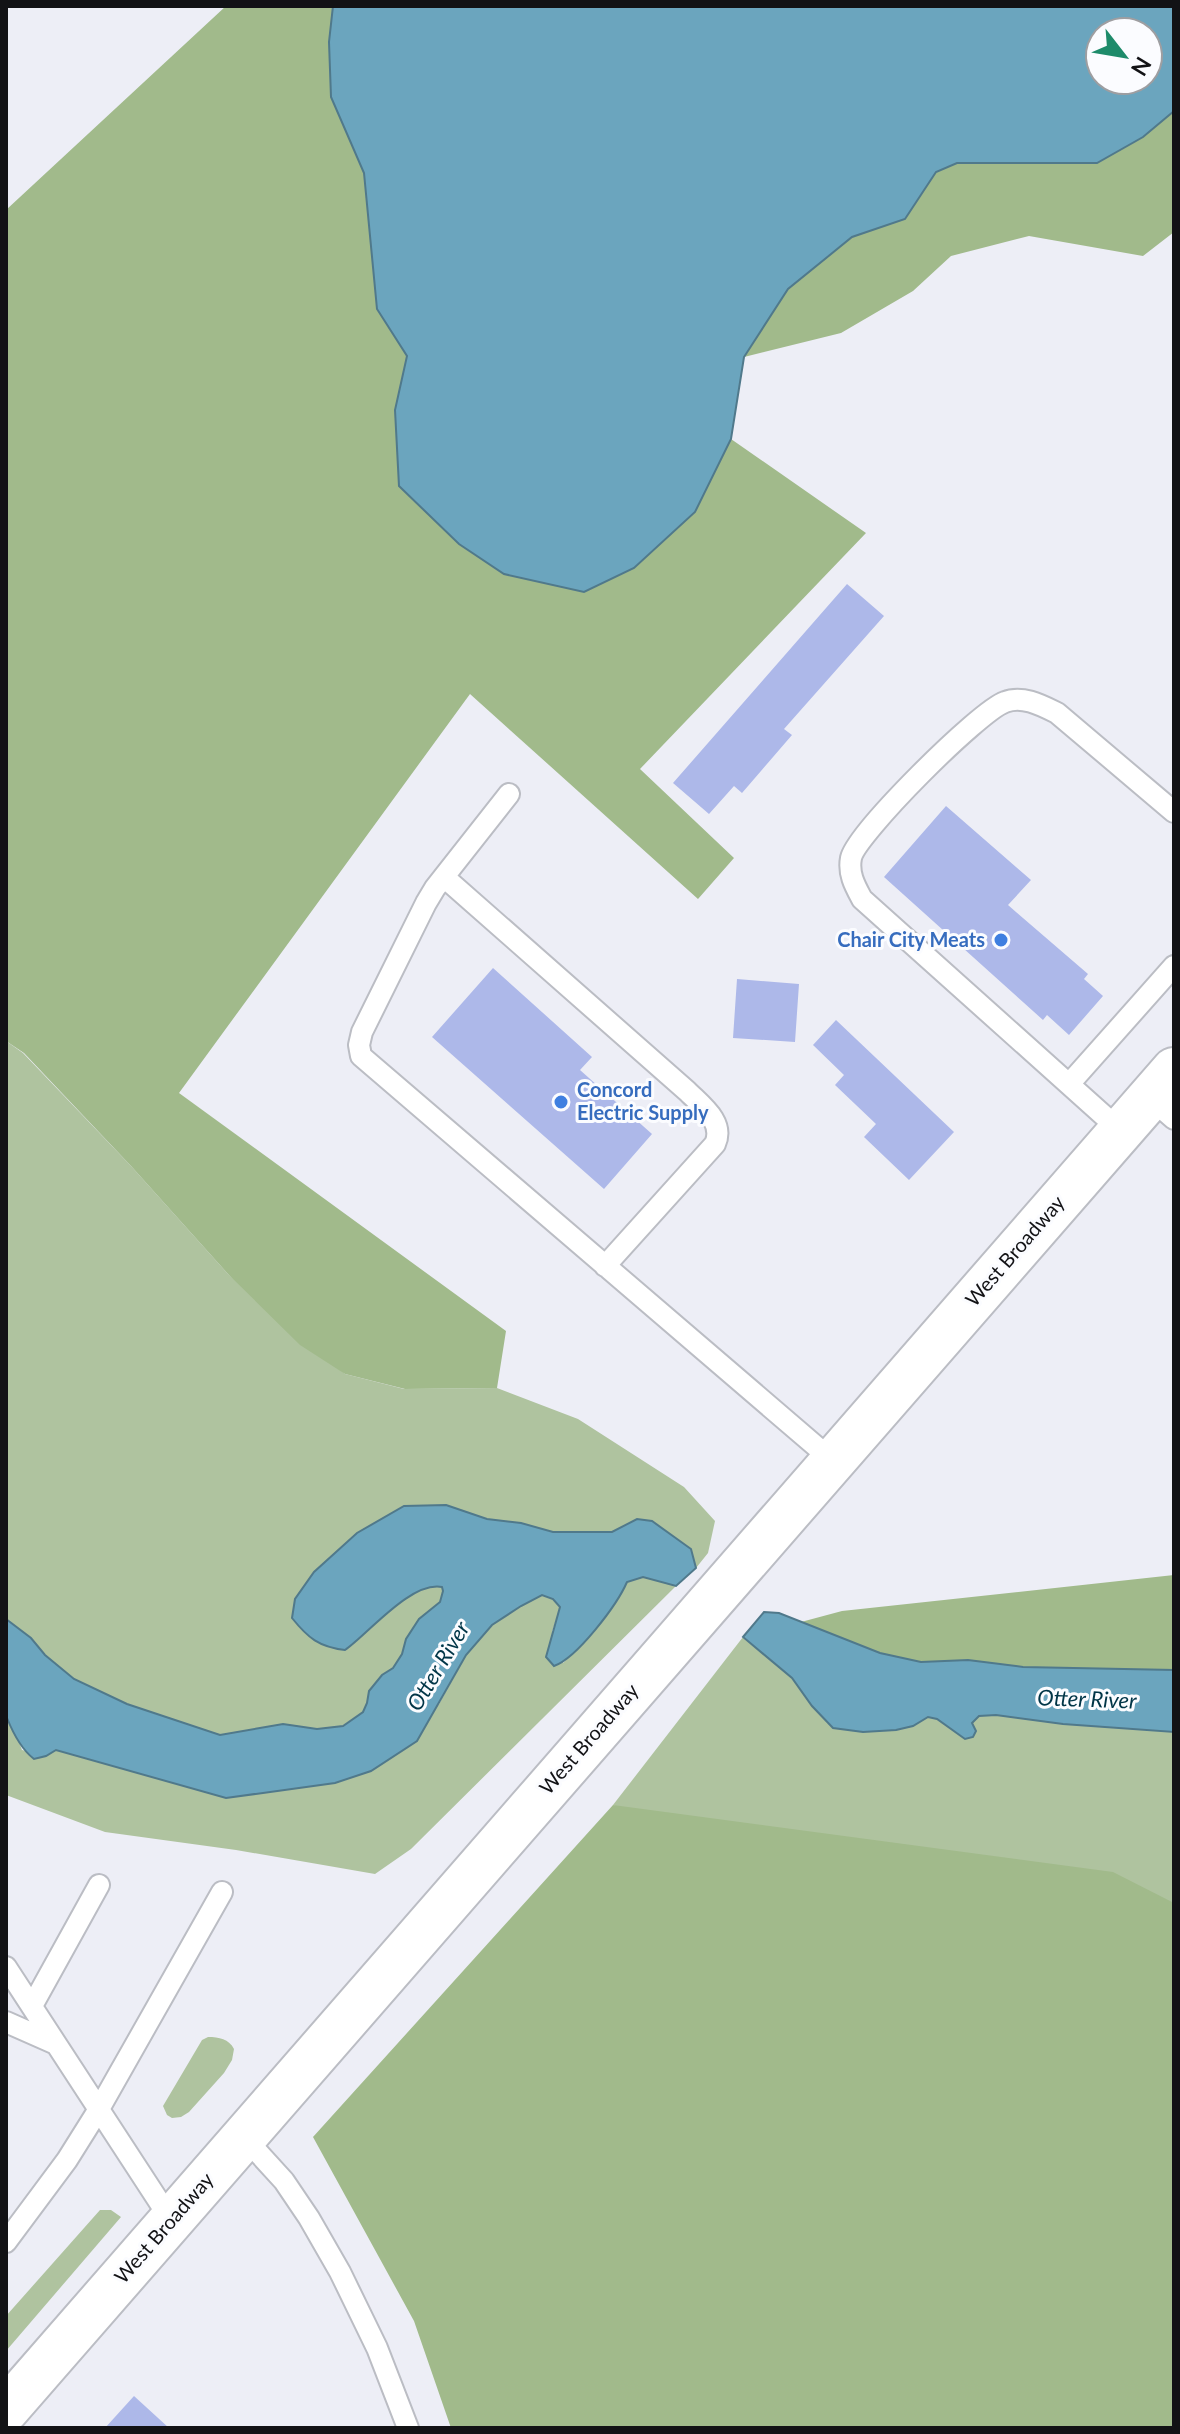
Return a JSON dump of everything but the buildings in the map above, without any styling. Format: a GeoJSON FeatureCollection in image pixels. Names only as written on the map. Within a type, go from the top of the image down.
{"type":"FeatureCollection","features":[{"type":"Feature","properties":{"kind":"main road","name":"West Broadway"},"geometry":{"type":"LineString","coordinates":[[6,2410],[1121,1131],[1166,1096]]}},
{"type":"Feature","properties":{"kind":"lane"},"geometry":{"type":"LineString","coordinates":[[1121,1131],[862,899],[852,881],[851,857],[862,836],[960,734],[1006,701],[1035,702],[1057,713],[1174,812]]}},
{"type":"Feature","properties":{"kind":"lane"},"geometry":{"type":"LineString","coordinates":[[509,794],[426,903],[362,1032],[359,1045],[361,1056],[832,1460]]}},
{"type":"Feature","properties":{"kind":"lane"},"geometry":{"type":"LineString","coordinates":[[444,877],[687,1091],[718,1127],[715,1144],[605,1266]]}},
{"type":"Feature","properties":{"kind":"lane"},"geometry":{"type":"LineString","coordinates":[[1070,1083],[1174,966]]}},
{"type":"Feature","properties":{"kind":"lane"},"geometry":{"type":"LineString","coordinates":[[32,2006],[99,1885]]}},
{"type":"Feature","properties":{"kind":"lane"},"geometry":{"type":"LineString","coordinates":[[6,2242],[67,2160],[99,2109],[222,1892]]}},
{"type":"Feature","properties":{"kind":"lane"},"geometry":{"type":"LineString","coordinates":[[6,1967],[171,2220]]}},
{"type":"Feature","properties":{"kind":"lane"},"geometry":{"type":"LineString","coordinates":[[6,2022],[56,2044]]}},
{"type":"Feature","properties":{"kind":"lane"},"geometry":{"type":"LineString","coordinates":[[243,2136],[284,2181],[340,2272],[377,2348],[408,2428]]}},
{"type":"Feature","properties":{"kind":"green space"},"geometry":{"type":"Polygon","coordinates":[[[226,6],[334,6],[331,97],[364,173],[377,309],[407,356],[395,410],[695,512],[731,439],[866,533],[640,769],[734,858],[698,899],[470,694],[179,1093],[506,1331],[497,1388],[405,1389],[345,1374],[300,1345],[228,1274],[24,1053],[6,1041],[6,210],[226,6]]]}},
{"type":"Feature","properties":{"kind":"green space"},"geometry":{"type":"Polygon","coordinates":[[[1174,111],[1174,232],[1143,256],[1029,236],[951,256],[913,291],[841,333],[744,357],[788,289],[852,237],[905,219],[935,172],[957,163],[1097,163],[1143,137],[1174,111]]]}},
{"type":"Feature","properties":{"kind":"green space"},"geometry":{"type":"Polygon","coordinates":[[[6,1041],[23,1053],[131,1166],[228,1274],[345,1374],[404,1389],[497,1388],[578,1419],[684,1487],[715,1521],[708,1553],[696,1568],[691,1549],[637,1519],[612,1532],[553,1532],[521,1523],[487,1519],[446,1505],[386,1614],[412,1594],[426,1588],[442,1587],[440,1602],[419,1619],[393,1668],[382,1675],[369,1691],[363,1712],[342,1726],[317,1729],[283,1724],[220,1735],[127,1704],[74,1679],[6,1619],[6,1041]]]}},
{"type":"Feature","properties":{"kind":"green space"},"geometry":{"type":"Polygon","coordinates":[[[1174,1575],[1174,1670],[1023,1667],[968,1660],[921,1662],[880,1653],[801,1622],[842,1611],[1174,1575]]]}},
{"type":"Feature","properties":{"kind":"green space"},"geometry":{"type":"Polygon","coordinates":[[[643,1577],[676,1586],[411,1849],[375,1874],[105,1832],[6,1795],[6,1717],[22,1750],[46,1756],[56,1750],[226,1798],[335,1783],[371,1771],[439,1704],[466,1655],[492,1625],[542,1595],[553,1599],[560,1608],[552,1632],[563,1663],[607,1615],[627,1582],[643,1577]]]}},
{"type":"Feature","properties":{"kind":"green space"},"geometry":{"type":"Polygon","coordinates":[[[743,1637],[761,1651],[1174,1702],[1174,2037],[613,1805],[743,1637]]]}},
{"type":"Feature","properties":{"kind":"green space"},"geometry":{"type":"Polygon","coordinates":[[[613,1805],[1113,1872],[1174,1903],[1174,2428],[451,2428],[414,2321],[313,2137],[613,1805]]]}},
{"type":"Feature","properties":{"kind":"green space"},"geometry":{"type":"Polygon","coordinates":[[[208,2037],[229,2043],[234,2049],[232,2060],[189,2112],[172,2118],[163,2106],[202,2040],[208,2037]]]}},
{"type":"Feature","properties":{"kind":"green space"},"geometry":{"type":"Polygon","coordinates":[[[100,2210],[111,2210],[121,2217],[6,2351],[6,2316],[100,2210]]]}},
{"type":"Feature","properties":{"kind":"water"},"geometry":{"type":"Polygon","coordinates":[[[333,6],[1174,6],[1174,111],[1143,137],[1097,163],[957,163],[936,172],[905,219],[852,237],[788,289],[744,357],[731,439],[695,512],[634,568],[584,592],[504,574],[459,544],[399,486],[395,410],[407,356],[377,309],[364,173],[331,97],[329,42],[333,6]]]}},
{"type":"Feature","properties":{"kind":"water","name":"Otter River"},"geometry":{"type":"Polygon","coordinates":[[[446,1505],[487,1519],[521,1523],[553,1532],[612,1532],[637,1519],[652,1521],[691,1549],[696,1568],[676,1586],[643,1577],[627,1582],[595,1630],[574,1653],[554,1666],[546,1657],[560,1607],[553,1599],[542,1595],[521,1606],[492,1625],[466,1655],[417,1741],[371,1771],[335,1783],[226,1798],[56,1750],[34,1759],[15,1735],[7,1718],[4,1686],[6,1619],[74,1679],[127,1704],[220,1735],[283,1724],[317,1729],[343,1726],[363,1712],[369,1691],[382,1675],[393,1668],[419,1619],[440,1602],[442,1587],[430,1587],[404,1600],[345,1650],[321,1644],[303,1631],[292,1618],[295,1599],[314,1572],[357,1533],[404,1506],[446,1505]]]}},
{"type":"Feature","properties":{"kind":"water","name":"Otter River"},"geometry":{"type":"Polygon","coordinates":[[[764,1612],[779,1613],[880,1653],[921,1662],[968,1660],[1023,1667],[1174,1670],[1174,1732],[1063,1724],[996,1715],[979,1716],[972,1723],[976,1731],[973,1737],[965,1739],[937,1719],[928,1717],[913,1726],[896,1730],[863,1732],[833,1728],[792,1678],[743,1637],[764,1612]]]}},
{"type":"Feature","properties":{"kind":"place","name":"Chair City Meats"},"geometry":{"type":"Point","coordinates":[1001,940]}},
{"type":"Feature","properties":{"kind":"place","name":"Concord Electric Supply"},"geometry":{"type":"Point","coordinates":[561,1102]}}]}
